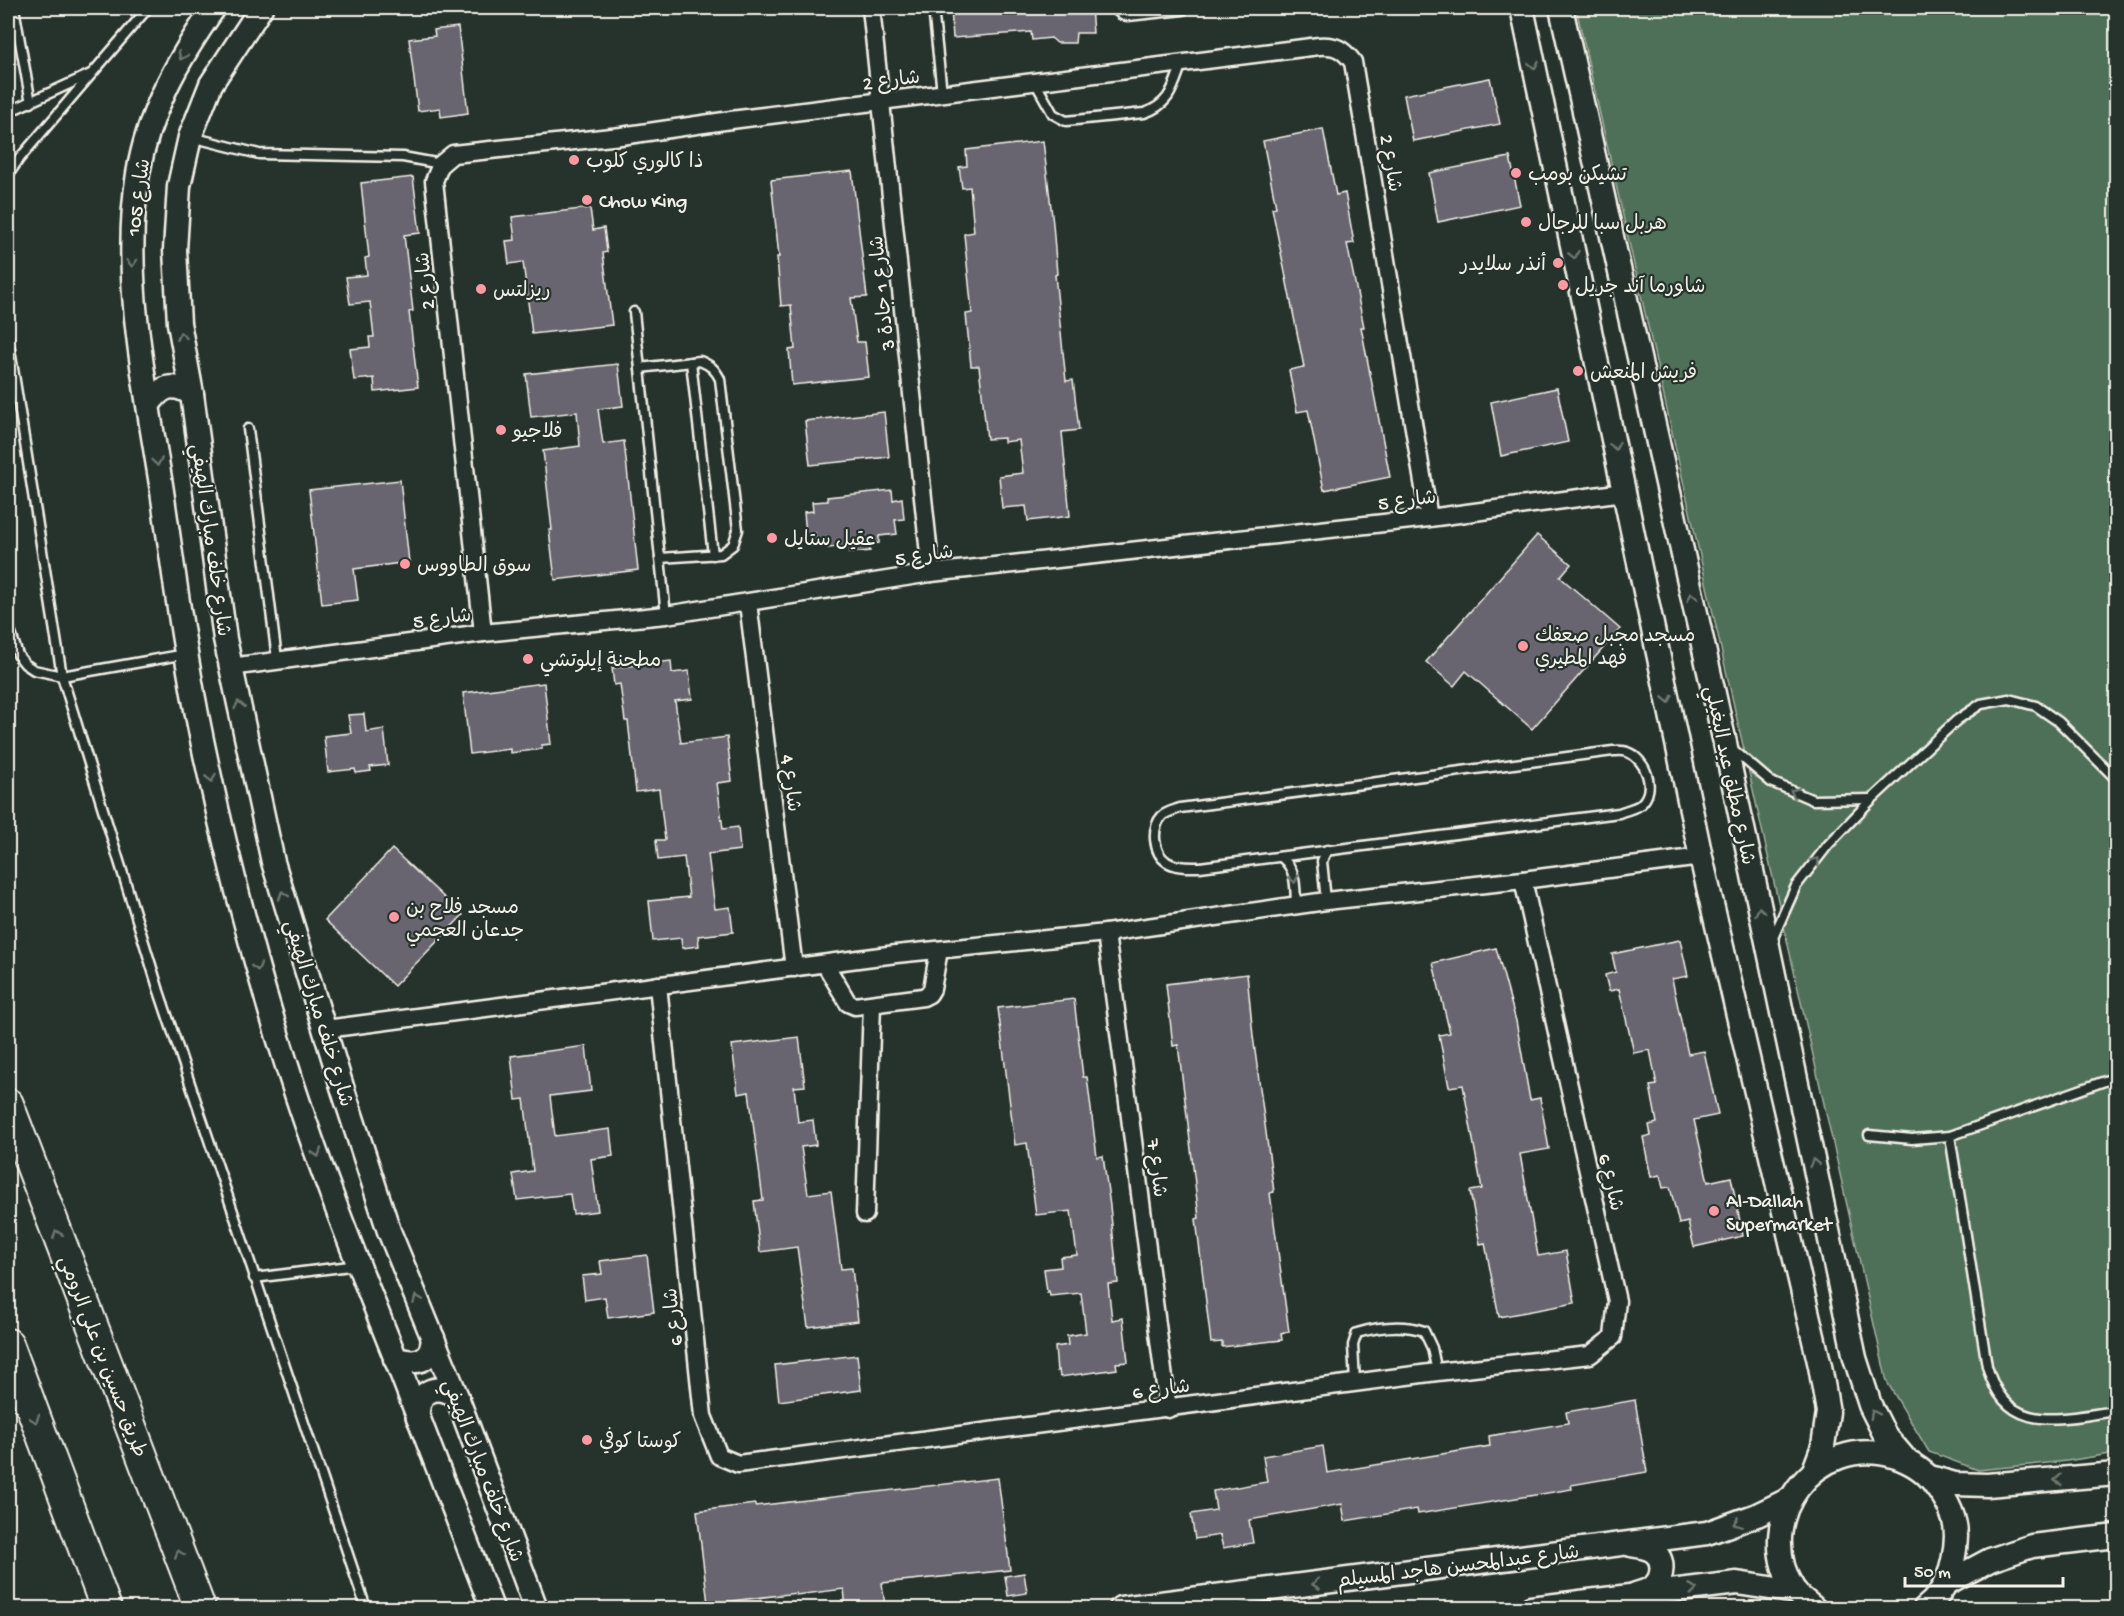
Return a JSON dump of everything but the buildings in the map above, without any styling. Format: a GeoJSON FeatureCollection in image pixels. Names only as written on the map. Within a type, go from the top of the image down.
{"type":"FeatureCollection","features":[{"type":"Feature","properties":{"kind":"highway","name":"طريق حسين بن علي الرومي"},"geometry":{"type":"LineString","coordinates":[[8,1104],[200,1608]]}},
{"type":"Feature","properties":{"kind":"highway"},"geometry":{"type":"LineString","coordinates":[[8,1344],[106,1608]]}},
{"type":"Feature","properties":{"kind":"street","name":"شارع 105"},"geometry":{"type":"LineString","coordinates":[[148,404],[134,296],[131,243],[138,173],[149,130],[161,98],[187,46],[214,8]]}},
{"type":"Feature","properties":{"kind":"street","name":"شارع 105"},"geometry":{"type":"LineString","coordinates":[[192,394],[179,323],[175,250],[179,186],[190,137],[211,84],[261,8]]}},
{"type":"Feature","properties":{"kind":"street","name":"شارع 1 جادة 3"},"geometry":{"type":"LineString","coordinates":[[872,8],[931,573]]}},
{"type":"Feature","properties":{"kind":"street"},"geometry":{"type":"LineString","coordinates":[[1522,8],[1701,857],[1822,1377],[1828,1412],[1823,1446],[1814,1470]]}},
{"type":"Feature","properties":{"kind":"street","name":"شارع مطلق عيد البغيلي"},"geometry":{"type":"LineString","coordinates":[[1561,8],[1725,742],[1855,1358],[1875,1415],[1885,1435],[1907,1461]]}},
{"type":"Feature","properties":{"kind":"street","name":"شارع 2"},"geometry":{"type":"LineString","coordinates":[[483,633],[434,181],[441,164],[453,154],[621,136],[1182,63],[1333,45],[1345,51],[1353,62],[1429,518]]}},
{"type":"Feature","properties":{"kind":"street"},"geometry":{"type":"LineString","coordinates":[[192,394],[181,388],[168,387],[157,393],[148,404],[186,654],[202,738],[251,946],[288,1069],[326,1179],[492,1608]]}},
{"type":"Feature","properties":{"kind":"street","name":"شارع خلف مبارك الهيفي"},"geometry":{"type":"LineString","coordinates":[[192,394],[231,666],[273,862],[389,1231],[457,1397],[536,1608]]}},
{"type":"Feature","properties":{"kind":"street","name":"شارع 5"},"geometry":{"type":"LineString","coordinates":[[231,666],[483,633],[666,615],[931,573],[1429,518],[1624,492]]}},
{"type":"Feature","properties":{"kind":"street","name":"شارع 4"},"geometry":{"type":"LineString","coordinates":[[748,603],[794,968]]}},
{"type":"Feature","properties":{"kind":"street"},"geometry":{"type":"LineString","coordinates":[[326,1029],[825,964],[1106,933],[1326,901],[1523,880],[1701,857]]}},
{"type":"Feature","properties":{"kind":"street","name":"شارع 6"},"geometry":{"type":"LineString","coordinates":[[658,986],[703,1416],[720,1456],[738,1464],[1437,1372],[1590,1355],[1613,1337],[1617,1301],[1523,880]]}},
{"type":"Feature","properties":{"kind":"street","name":"شارع 7"},"geometry":{"type":"LineString","coordinates":[[1106,933],[1168,1408]]}},
{"type":"Feature","properties":{"kind":"street"},"geometry":{"type":"LineString","coordinates":[[825,964],[848,1004],[855,1006],[923,998],[932,989],[939,950]]}},
{"type":"Feature","properties":{"kind":"street"},"geometry":{"type":"LineString","coordinates":[[865,1214],[872,1004]]}},
{"type":"Feature","properties":{"kind":"street"},"geometry":{"type":"LineString","coordinates":[[396,1359],[417,1362],[427,1357],[432,1348],[433,1338]]}},
{"type":"Feature","properties":{"kind":"street"},"geometry":{"type":"LineString","coordinates":[[418,1418],[421,1398],[429,1391],[439,1389],[448,1391],[457,1397]]}},
{"type":"Feature","properties":{"kind":"street"},"geometry":{"type":"LineString","coordinates":[[1814,1608],[1796,1592],[1784,1571],[1780,1546],[1782,1522],[1790,1499],[1801,1483],[1814,1470],[1835,1458],[1859,1452],[1884,1453],[1907,1461],[1930,1477],[1954,1484],[1987,1485],[2116,1474]]}},
{"type":"Feature","properties":{"kind":"street"},"geometry":{"type":"LineString","coordinates":[[1928,1607],[1945,1584],[1955,1557],[1956,1528],[1947,1500],[1930,1477]]}},
{"type":"Feature","properties":{"kind":"street","name":"شارع عبدالمحسن هاجد المسيلم"},"geometry":{"type":"LineString","coordinates":[[1121,1608],[1707,1533],[1757,1515],[1790,1499]]}},
{"type":"Feature","properties":{"kind":"street"},"geometry":{"type":"LineString","coordinates":[[1945,1584],[1990,1560],[2032,1546],[2116,1536]]}},
{"type":"Feature","properties":{"kind":"street"},"geometry":{"type":"LineString","coordinates":[[1626,1597],[1649,1590],[1656,1585],[1661,1576],[1662,1566],[1653,1550],[1627,1544]]}},
{"type":"Feature","properties":{"kind":"street"},"geometry":{"type":"LineString","coordinates":[[1531,1608],[1737,1583],[1796,1592]]}},
{"type":"Feature","properties":{"kind":"lane"},"geometry":{"type":"LineString","coordinates":[[14,8],[31,103]]}},
{"type":"Feature","properties":{"kind":"lane"},"geometry":{"type":"LineString","coordinates":[[8,175],[19,159],[148,8]]}},
{"type":"Feature","properties":{"kind":"lane"},"geometry":{"type":"LineString","coordinates":[[933,8],[942,93]]}},
{"type":"Feature","properties":{"kind":"lane"},"geometry":{"type":"LineString","coordinates":[[1114,8],[1122,15],[1128,16],[1183,10]]}},
{"type":"Feature","properties":{"kind":"lane"},"geometry":{"type":"LineString","coordinates":[[1035,82],[1053,114],[1066,121],[1144,114],[1154,110],[1168,99],[1182,63]]}},
{"type":"Feature","properties":{"kind":"lane"},"geometry":{"type":"LineString","coordinates":[[8,112],[94,73]]}},
{"type":"Feature","properties":{"kind":"lane"},"geometry":{"type":"LineString","coordinates":[[190,137],[259,154],[403,157],[441,164]]}},
{"type":"Feature","properties":{"kind":"lane"},"geometry":{"type":"LineString","coordinates":[[634,312],[666,615]]}},
{"type":"Feature","properties":{"kind":"lane"},"geometry":{"type":"LineString","coordinates":[[8,337],[62,676],[159,991],[366,1608]]}},
{"type":"Feature","properties":{"kind":"lane"},"geometry":{"type":"LineString","coordinates":[[640,368],[700,361],[716,370],[720,379],[738,530],[728,550],[713,555],[660,558]]}},
{"type":"Feature","properties":{"kind":"lane"},"geometry":{"type":"LineString","coordinates":[[691,362],[713,555]]}},
{"type":"Feature","properties":{"kind":"lane"},"geometry":{"type":"LineString","coordinates":[[248,429],[277,659]]}},
{"type":"Feature","properties":{"kind":"lane"},"geometry":{"type":"LineString","coordinates":[[8,624],[18,655],[25,664],[34,670],[62,676],[186,654]]}},
{"type":"Feature","properties":{"kind":"lane"},"geometry":{"type":"LineString","coordinates":[[1768,948],[1796,886],[1828,845],[1872,799],[1957,720],[1981,704],[2008,699],[2036,706],[2059,722],[2116,778]]}},
{"type":"Feature","properties":{"kind":"lane"},"geometry":{"type":"LineString","coordinates":[[1725,742],[1771,782],[1814,800],[1872,799]]}},
{"type":"Feature","properties":{"kind":"lane"},"geometry":{"type":"LineString","coordinates":[[1613,751],[1626,751],[1638,758],[1647,773],[1649,792],[1641,805],[1619,813],[1327,850],[1200,867],[1177,866],[1166,862],[1156,848],[1155,829],[1163,815],[1180,808],[1613,751]]}},
{"type":"Feature","properties":{"kind":"lane"},"geometry":{"type":"LineString","coordinates":[[1326,901],[1322,861],[1327,850]]}},
{"type":"Feature","properties":{"kind":"lane"},"geometry":{"type":"LineString","coordinates":[[1281,857],[1290,865],[1295,877],[1296,905]]}},
{"type":"Feature","properties":{"kind":"lane"},"geometry":{"type":"LineString","coordinates":[[1869,1135],[1912,1139],[1950,1136],[2116,1077]]}},
{"type":"Feature","properties":{"kind":"lane"},"geometry":{"type":"LineString","coordinates":[[1950,1136],[1987,1366],[1991,1382],[1999,1396],[2011,1408],[2026,1416],[2042,1419],[2116,1411]]}},
{"type":"Feature","properties":{"kind":"lane"},"geometry":{"type":"LineString","coordinates":[[254,1278],[358,1265]]}},
{"type":"Feature","properties":{"kind":"lane"},"geometry":{"type":"LineString","coordinates":[[1355,1383],[1353,1345],[1357,1333],[1368,1330],[1411,1327],[1424,1331],[1432,1348],[1437,1372]]}},
{"type":"Feature","properties":{"kind":"green space"},"geometry":{"type":"Polygon","coordinates":[[[1576,8],[2116,8],[2116,1453],[2067,1461],[1978,1470],[1929,1452],[1887,1382],[1576,8]]]}},
{"type":"Feature","properties":{"kind":"place","name":"ذا كالوري كلوب"},"geometry":{"type":"Point","coordinates":[574,160]}},
{"type":"Feature","properties":{"kind":"place","name":"تشيكن بومب"},"geometry":{"type":"Point","coordinates":[1516,173]}},
{"type":"Feature","properties":{"kind":"place","name":"Chow King"},"geometry":{"type":"Point","coordinates":[587,200]}},
{"type":"Feature","properties":{"kind":"place","name":"هربل سبا للرجال"},"geometry":{"type":"Point","coordinates":[1526,222]}},
{"type":"Feature","properties":{"kind":"place","name":"أنذر سلايدر"},"geometry":{"type":"Point","coordinates":[1558,263]}},
{"type":"Feature","properties":{"kind":"place","name":"شاورما آند جريل"},"geometry":{"type":"Point","coordinates":[1563,285]}},
{"type":"Feature","properties":{"kind":"place","name":"ريزلتس"},"geometry":{"type":"Point","coordinates":[481,289]}},
{"type":"Feature","properties":{"kind":"place","name":"فريش المنعش"},"geometry":{"type":"Point","coordinates":[1578,371]}},
{"type":"Feature","properties":{"kind":"place","name":"فلاجيو"},"geometry":{"type":"Point","coordinates":[501,430]}},
{"type":"Feature","properties":{"kind":"place","name":"عقيل ستايل"},"geometry":{"type":"Point","coordinates":[772,538]}},
{"type":"Feature","properties":{"kind":"place","name":"سوق الطاووس"},"geometry":{"type":"Point","coordinates":[405,564]}},
{"type":"Feature","properties":{"kind":"place","name":"مسجد مجبل صعفك فهد المطيري"},"geometry":{"type":"Point","coordinates":[1523,646]}},
{"type":"Feature","properties":{"kind":"place","name":"مطحنة إيلوتشي"},"geometry":{"type":"Point","coordinates":[528,659]}},
{"type":"Feature","properties":{"kind":"place","name":"مسجد فلاح بن جدعان العجمي"},"geometry":{"type":"Point","coordinates":[394,917]}},
{"type":"Feature","properties":{"kind":"place","name":"Al-Dallah Supermarket"},"geometry":{"type":"Point","coordinates":[1714,1211]}},
{"type":"Feature","properties":{"kind":"place","name":"كوستا كوفي"},"geometry":{"type":"Point","coordinates":[587,1440]}}]}
